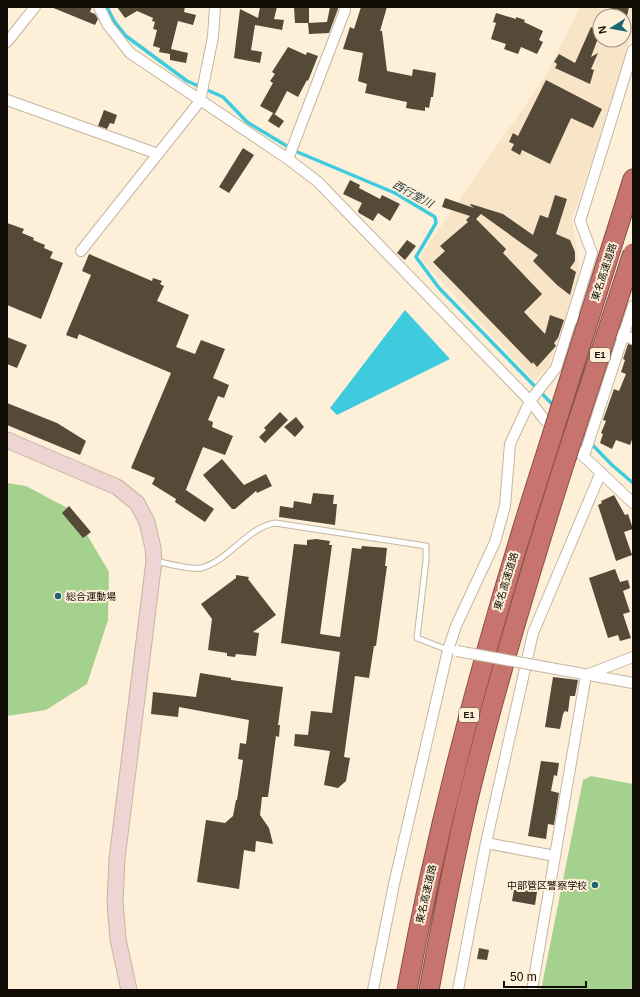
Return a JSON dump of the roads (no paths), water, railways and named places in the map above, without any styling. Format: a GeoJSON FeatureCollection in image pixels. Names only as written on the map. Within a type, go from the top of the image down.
{"type":"FeatureCollection","features":[{"type":"Feature","properties":{"kind":"highway","name":"東名高速道路"},"geometry":{"type":"LineString","coordinates":[[407,990],[420,922],[453,775],[491,630],[633,179]]}},
{"type":"Feature","properties":{"kind":"highway","name":"東名高速道路"},"geometry":{"type":"LineString","coordinates":[[429,990],[441,922],[472,783],[537,551],[579,454],[633,253]]}},
{"type":"Feature","properties":{"kind":"street"},"geometry":{"type":"LineString","coordinates":[[7,42],[35,7]]}},
{"type":"Feature","properties":{"kind":"street"},"geometry":{"type":"LineString","coordinates":[[99,7],[108,25],[130,53],[202,93],[291,152],[318,182],[532,398],[544,419],[579,454],[601,472],[633,503]]}},
{"type":"Feature","properties":{"kind":"street"},"geometry":{"type":"LineString","coordinates":[[81,251],[158,154],[202,93],[213,37],[215,7]]}},
{"type":"Feature","properties":{"kind":"street"},"geometry":{"type":"LineString","coordinates":[[291,152],[345,7]]}},
{"type":"Feature","properties":{"kind":"street"},"geometry":{"type":"LineString","coordinates":[[373,990],[396,876],[453,651],[456,626],[495,542],[505,506],[510,444],[532,398],[556,368],[592,253],[580,221],[633,50]]}},
{"type":"Feature","properties":{"kind":"street"},"geometry":{"type":"LineString","coordinates":[[7,100],[158,154]]}},
{"type":"Feature","properties":{"kind":"street"},"geometry":{"type":"LineString","coordinates":[[579,454],[590,436],[628,337],[633,306]]}},
{"type":"Feature","properties":{"kind":"street"},"geometry":{"type":"LineString","coordinates":[[572,317],[628,337]]}},
{"type":"Feature","properties":{"kind":"street"},"geometry":{"type":"LineString","coordinates":[[7,440],[117,487],[136,503],[147,522],[153,548],[154,561],[117,859],[115,902],[118,938],[130,990]]}},
{"type":"Feature","properties":{"kind":"street"},"geometry":{"type":"LineString","coordinates":[[458,990],[486,843],[533,633],[601,472]]}},
{"type":"Feature","properties":{"kind":"street"},"geometry":{"type":"LineString","coordinates":[[453,651],[633,683]]}},
{"type":"Feature","properties":{"kind":"street"},"geometry":{"type":"LineString","coordinates":[[586,675],[633,657]]}},
{"type":"Feature","properties":{"kind":"street"},"geometry":{"type":"LineString","coordinates":[[532,990],[586,675]]}},
{"type":"Feature","properties":{"kind":"street"},"geometry":{"type":"LineString","coordinates":[[486,843],[555,856]]}},
{"type":"Feature","properties":{"kind":"lane"},"geometry":{"type":"LineString","coordinates":[[154,561],[200,569],[219,559],[264,525],[275,523],[426,546],[426,560],[417,638],[453,651]]}},
{"type":"Feature","properties":{"kind":"water"},"geometry":{"type":"Polygon","coordinates":[[[405,310],[450,359],[337,415],[330,408],[405,310]]]}},
{"type":"Feature","properties":{"kind":"waterway","name":"西行堂川"},"geometry":{"type":"LineString","coordinates":[[107,7],[114,21],[126,36],[187,81],[223,97],[247,122],[295,151],[395,193],[435,217],[436,223],[416,257],[439,288],[554,406]]}},
{"type":"Feature","properties":{"kind":"waterway","name":"西行堂川"},"geometry":{"type":"LineString","coordinates":[[581,433],[612,465],[633,483]]}},
{"type":"Feature","properties":{"kind":"place","name":"総合運動場"},"geometry":{"type":"Point","coordinates":[58,596]}},
{"type":"Feature","properties":{"kind":"place","name":"中部管区警察学校"},"geometry":{"type":"Point","coordinates":[595,885]}}]}
